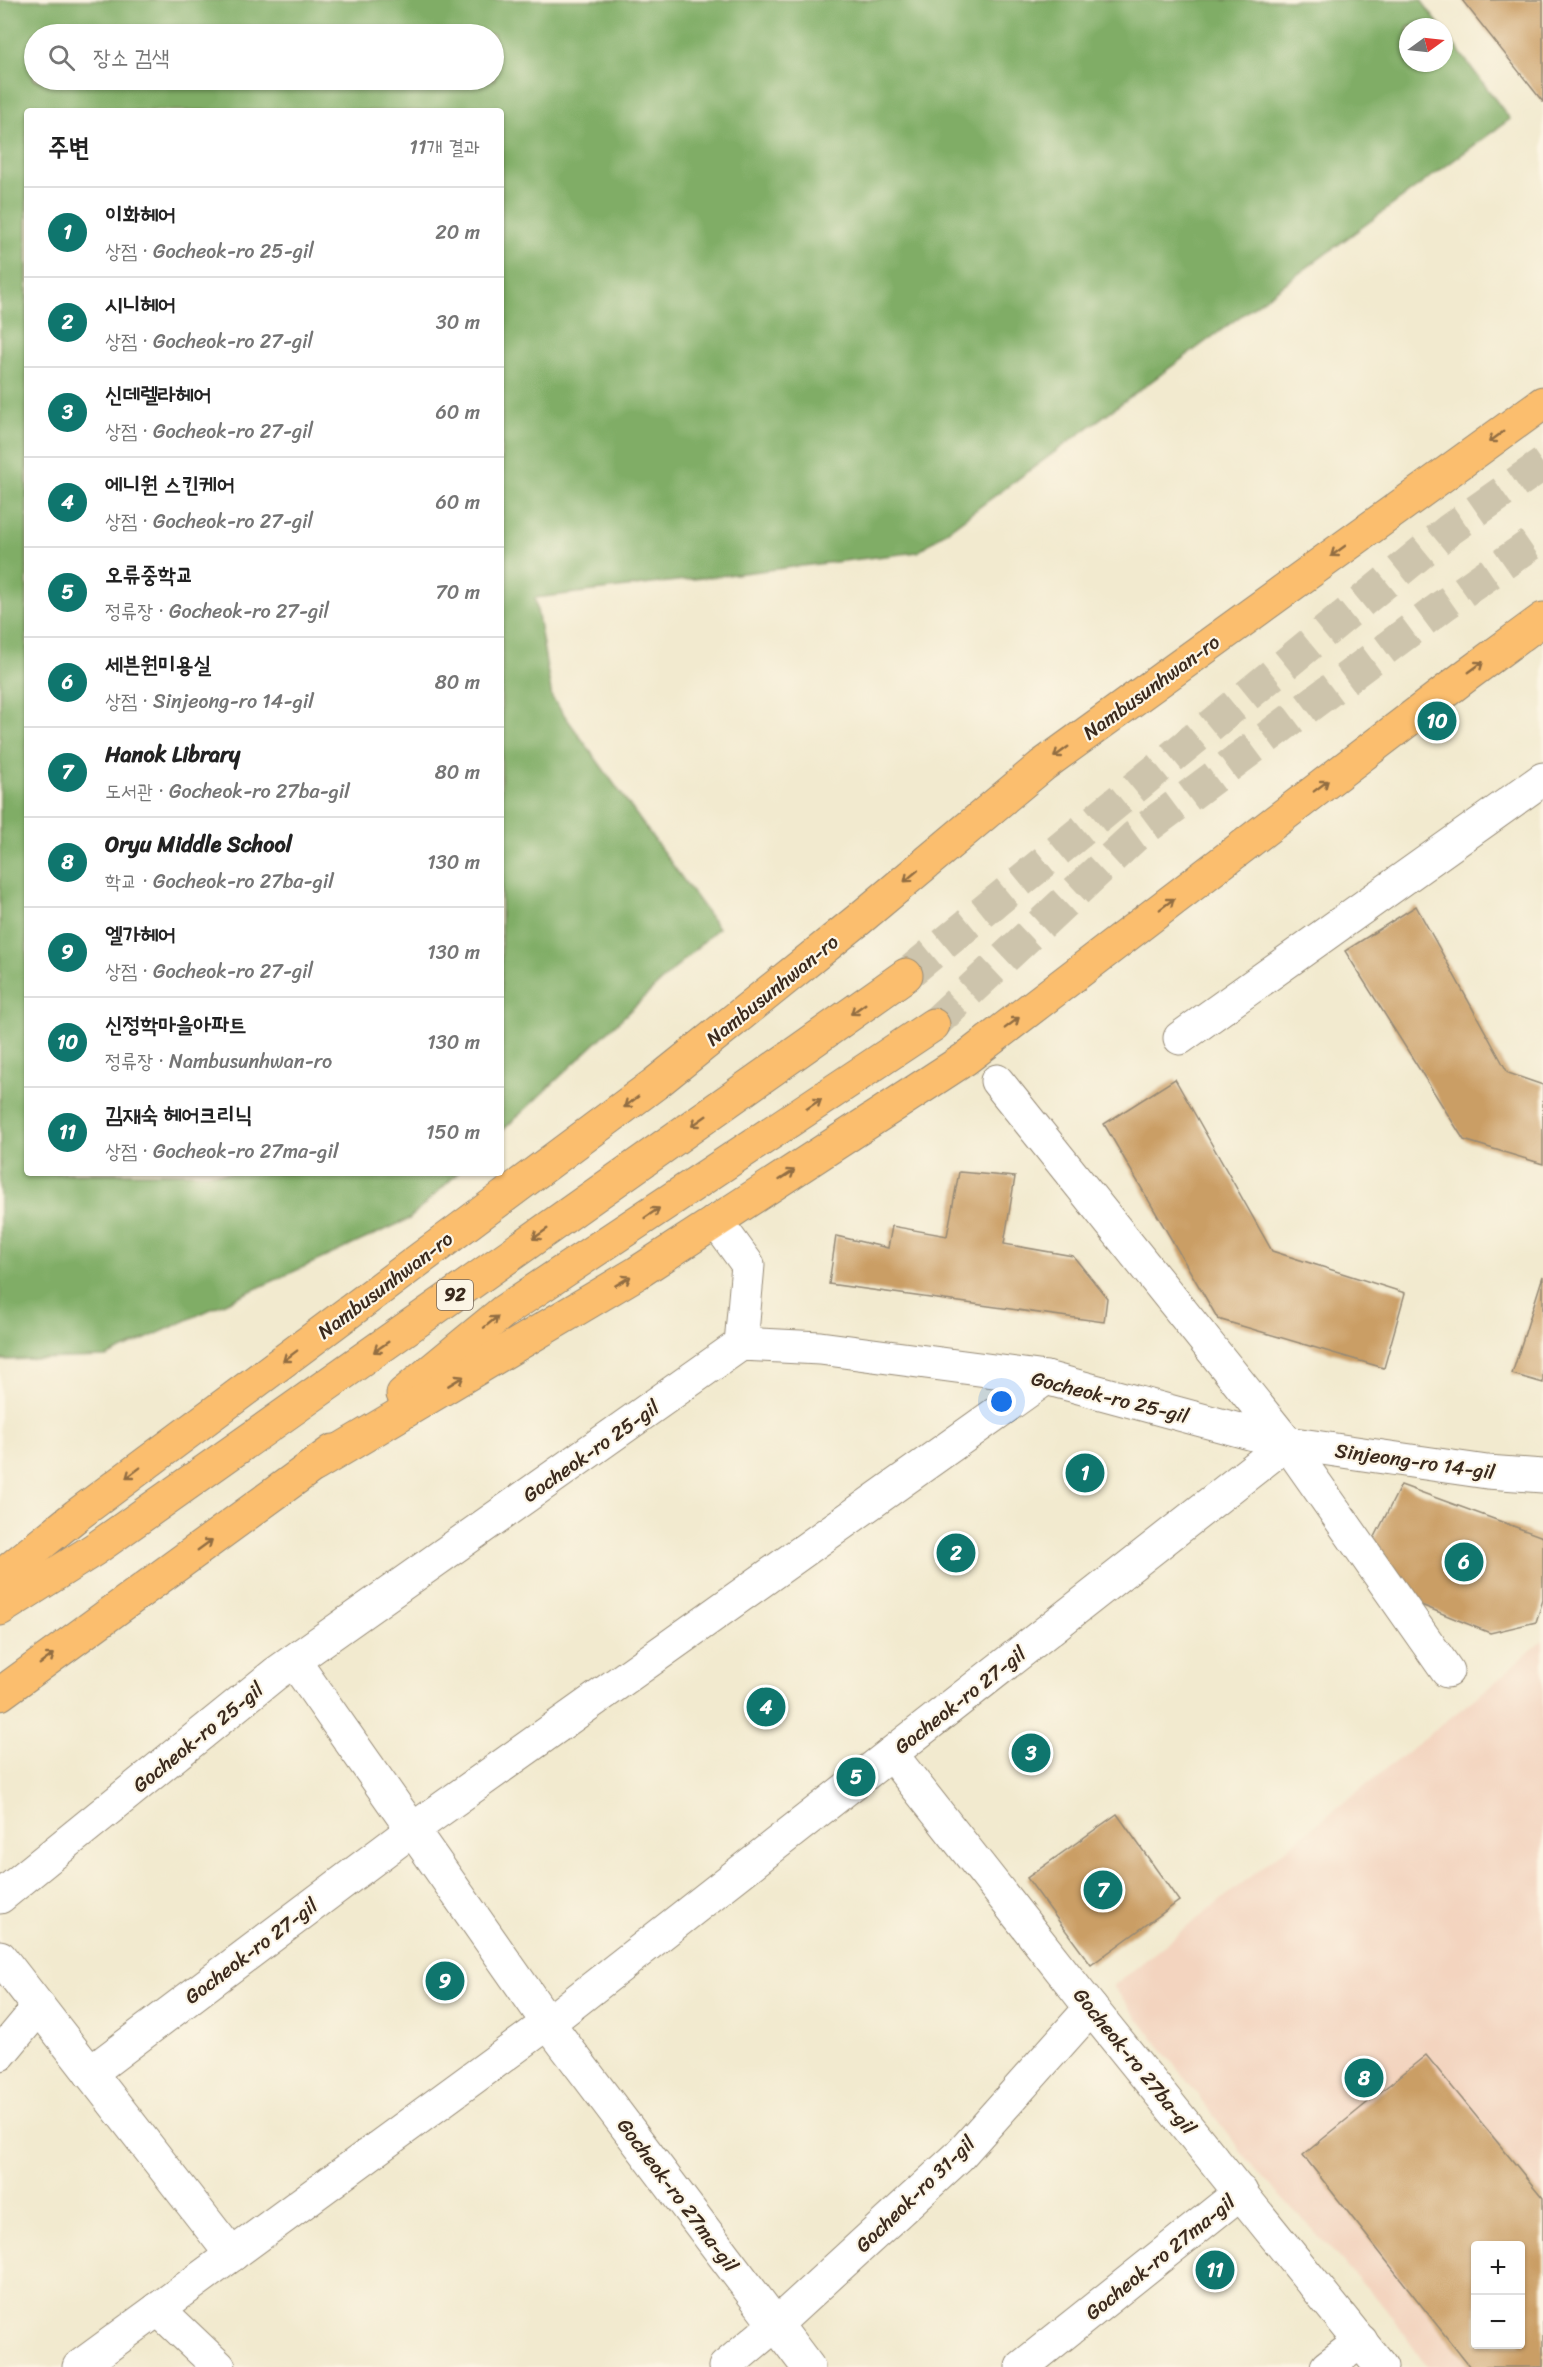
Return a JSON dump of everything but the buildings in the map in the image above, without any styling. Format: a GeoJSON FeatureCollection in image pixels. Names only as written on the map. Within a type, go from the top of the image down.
{"type":"FeatureCollection","features":[{"type":"Feature","properties":{"kind":"main road","name":"Nambusunhwan-ro"},"geometry":{"type":"LineString","coordinates":[[0,1577],[76,1515],[656,1083],[857,921],[1043,765],[1543,403]]}},
{"type":"Feature","properties":{"kind":"main road"},"geometry":{"type":"LineString","coordinates":[[315,1465],[637,1273],[965,1059],[1543,619]]}},
{"type":"Feature","properties":{"kind":"main road","name":"92"},"geometry":{"type":"LineString","coordinates":[[0,1609],[95,1550],[906,975]]}},
{"type":"Feature","properties":{"kind":"main road","name":"92"},"geometry":{"type":"LineString","coordinates":[[0,1694],[315,1465],[504,1311],[933,1025]]}},
{"type":"Feature","properties":{"kind":"street"},"geometry":{"type":"LineString","coordinates":[[1180,1038],[1543,779]]}},
{"type":"Feature","properties":{"kind":"street"},"geometry":{"type":"LineString","coordinates":[[997,1081],[1287,1443],[1447,1671]]}},
{"type":"Feature","properties":{"kind":"street"},"geometry":{"type":"LineString","coordinates":[[716,1221],[748,1266],[741,1344]]}},
{"type":"Feature","properties":{"kind":"street","name":"Gocheok-ro 25-gil"},"geometry":{"type":"LineString","coordinates":[[0,1897],[275,1674],[741,1344],[820,1348],[1046,1378],[1287,1443]]}},
{"type":"Feature","properties":{"kind":"street","name":"Gocheok-ro 27-gil"},"geometry":{"type":"LineString","coordinates":[[90,2073],[412,1830],[1046,1378]]}},
{"type":"Feature","properties":{"kind":"street","name":"Sinjeong-ro 14-gil"},"geometry":{"type":"LineString","coordinates":[[1287,1443],[1488,1472],[1543,1476]]}},
{"type":"Feature","properties":{"kind":"street","name":"Gocheok-ro 27-gil"},"geometry":{"type":"LineString","coordinates":[[79,2367],[548,2023],[1287,1443]]}},
{"type":"Feature","properties":{"kind":"street"},"geometry":{"type":"LineString","coordinates":[[294,1661],[548,2023]]}},
{"type":"Feature","properties":{"kind":"street","name":"Gocheok-ro 27ba-gil"},"geometry":{"type":"LineString","coordinates":[[891,1754],[1091,2008],[1381,2367]]}},
{"type":"Feature","properties":{"kind":"street"},"geometry":{"type":"LineString","coordinates":[[0,1957],[232,2255]]}},
{"type":"Feature","properties":{"kind":"street"},"geometry":{"type":"LineString","coordinates":[[0,2054],[39,2007]]}},
{"type":"Feature","properties":{"kind":"street","name":"Gocheok-ro 31-gil"},"geometry":{"type":"LineString","coordinates":[[725,2367],[776,2325],[959,2156],[1091,2008]]}},
{"type":"Feature","properties":{"kind":"street","name":"Gocheok-ro 27ma-gil"},"geometry":{"type":"LineString","coordinates":[[548,2023],[808,2367]]}},
{"type":"Feature","properties":{"kind":"street","name":"Gocheok-ro 27ma-gil"},"geometry":{"type":"LineString","coordinates":[[1022,2367],[1241,2193]]}},
{"type":"Feature","properties":{"kind":"street"},"geometry":{"type":"LineString","coordinates":[[158,2309],[219,2367]]}},
{"type":"Feature","properties":{"kind":"street"},"geometry":{"type":"LineString","coordinates":[[1327,2367],[1361,2341]]}},
{"type":"Feature","properties":{"kind":"shaded area"},"geometry":{"type":"Polygon","coordinates":[[[1543,1640],[1543,2367],[1427,2367],[1385,2307],[1255,2169],[1113,1986],[1494,1683],[1543,1640]]]}},
{"type":"Feature","properties":{"kind":"green space"},"geometry":{"type":"Polygon","coordinates":[[[0,0],[1421,0],[1434,18],[1399,18],[1399,72],[1453,72],[1453,43],[1510,119],[918,552],[535,598],[552,698],[718,928],[504,1129],[504,108],[24,108],[24,1176],[455,1176],[409,1219],[106,1357],[0,1360],[0,0]]]}},
{"type":"Feature","properties":{"kind":"tunnel"},"geometry":{"type":"LineString","coordinates":[[906,975],[1449,530],[1543,464]]}},
{"type":"Feature","properties":{"kind":"tunnel"},"geometry":{"type":"LineString","coordinates":[[933,1025],[1134,837],[1444,605],[1543,536]]}},
{"type":"Feature","properties":{"kind":"place","name":"신정학마을아파트"},"geometry":{"type":"Point","coordinates":[1437,721]}},
{"type":"Feature","properties":{"kind":"place","name":"이화헤어"},"geometry":{"type":"Point","coordinates":[1085,1473]}},
{"type":"Feature","properties":{"kind":"place","name":"시니헤어"},"geometry":{"type":"Point","coordinates":[956,1553]}},
{"type":"Feature","properties":{"kind":"place","name":"세븐원미용실"},"geometry":{"type":"Point","coordinates":[1464,1562]}},
{"type":"Feature","properties":{"kind":"place","name":"에니원 스킨케어"},"geometry":{"type":"Point","coordinates":[766,1707]}},
{"type":"Feature","properties":{"kind":"place","name":"신데렐라헤어"},"geometry":{"type":"Point","coordinates":[1031,1753]}},
{"type":"Feature","properties":{"kind":"place","name":"오류중학교"},"geometry":{"type":"Point","coordinates":[856,1777]}},
{"type":"Feature","properties":{"kind":"place","name":"Hanok Library"},"geometry":{"type":"Point","coordinates":[1103,1890]}},
{"type":"Feature","properties":{"kind":"place","name":"엘가헤어"},"geometry":{"type":"Point","coordinates":[445,1981]}},
{"type":"Feature","properties":{"kind":"place","name":"Oryu Middle School"},"geometry":{"type":"Point","coordinates":[1364,2078]}},
{"type":"Feature","properties":{"kind":"place","name":"김재숙 헤어크리닉"},"geometry":{"type":"Point","coordinates":[1215,2270]}}]}
